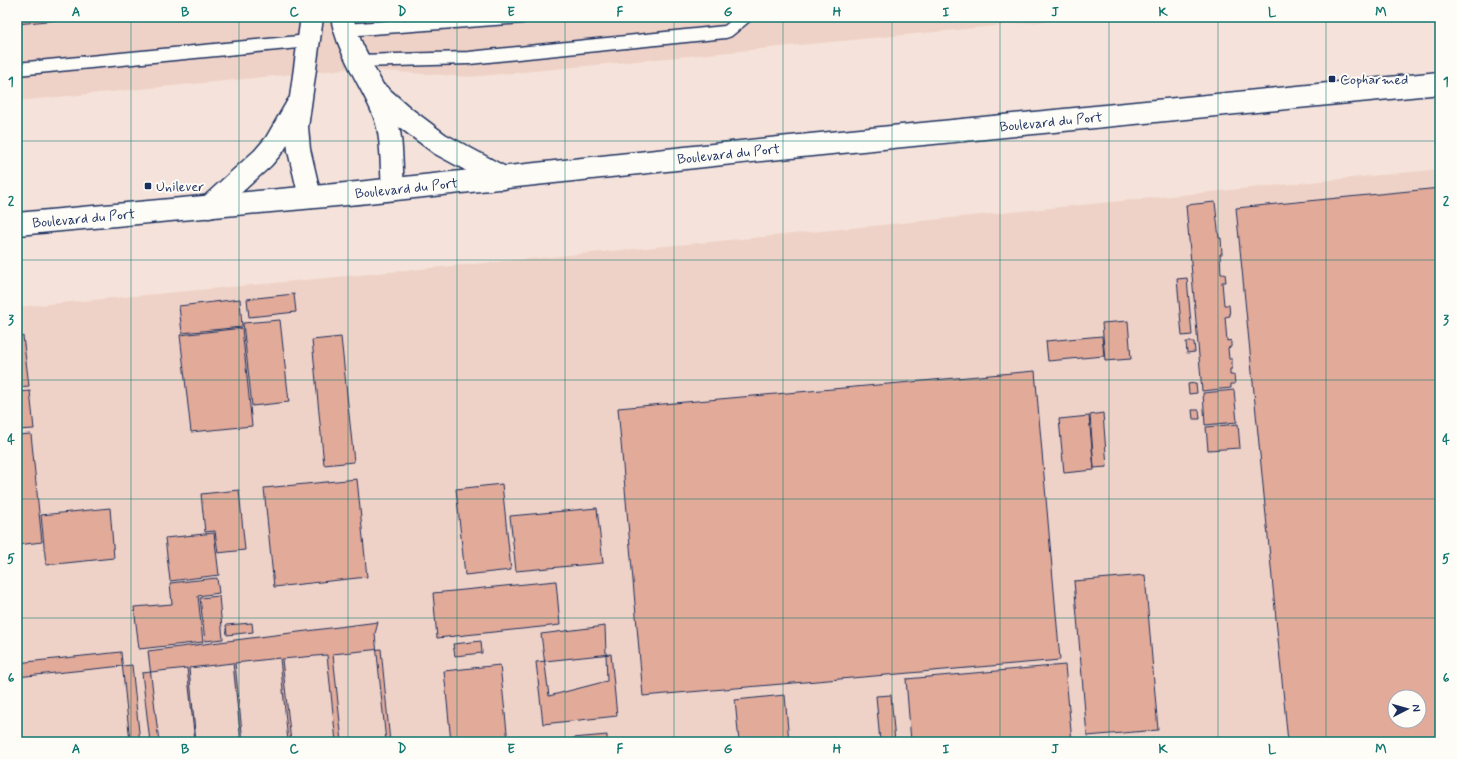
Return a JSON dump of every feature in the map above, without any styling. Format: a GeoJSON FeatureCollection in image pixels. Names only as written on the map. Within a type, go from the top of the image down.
{"type":"FeatureCollection","features":[{"type":"Feature","properties":{"kind":"main road"},"geometry":{"type":"LineString","coordinates":[[310,198],[299,150],[297,127],[312,17]]}},
{"type":"Feature","properties":{"kind":"main road"},"geometry":{"type":"LineString","coordinates":[[343,24],[358,60],[375,91],[385,114],[389,135],[393,189]]}},
{"type":"Feature","properties":{"kind":"main road","name":"Boulevard du Port"},"geometry":{"type":"LineString","coordinates":[[17,224],[310,198],[760,150],[1440,83]]}},
{"type":"Feature","properties":{"kind":"main road"},"geometry":{"type":"LineString","coordinates":[[375,91],[409,122],[440,144],[503,178]]}},
{"type":"Feature","properties":{"kind":"main road"},"geometry":{"type":"LineString","coordinates":[[209,207],[263,158],[275,144],[301,100]]}},
{"type":"Feature","properties":{"kind":"lane"},"geometry":{"type":"LineString","coordinates":[[343,24],[522,17]]}},
{"type":"Feature","properties":{"kind":"lane"},"geometry":{"type":"LineString","coordinates":[[358,60],[469,58],[725,32],[745,17]]}},
{"type":"Feature","properties":{"kind":"lane"},"geometry":{"type":"LineString","coordinates":[[17,69],[309,41]]}},
{"type":"Feature","properties":{"kind":"shaded area"},"geometry":{"type":"Polygon","coordinates":[[[17,17],[1091,17],[471,77],[348,69],[17,101],[17,17]]]}},
{"type":"Feature","properties":{"kind":"shaded area"},"geometry":{"type":"Polygon","coordinates":[[[1440,169],[1440,742],[17,742],[17,307],[771,236],[1440,169]]]}},
{"type":"Feature","properties":{"kind":"building"},"geometry":{"type":"Polygon","coordinates":[[[17,17],[87,17],[17,24],[17,17]]]}},
{"type":"Feature","properties":{"kind":"building"},"geometry":{"type":"Polygon","coordinates":[[[1440,188],[1440,742],[1288,742],[1236,208],[1440,188]]]}},
{"type":"Feature","properties":{"kind":"building"},"geometry":{"type":"Polygon","coordinates":[[[1215,202],[1219,238],[1221,238],[1221,274],[1225,274],[1226,282],[1222,282],[1224,305],[1229,305],[1230,316],[1225,317],[1227,341],[1231,340],[1231,347],[1228,348],[1229,359],[1232,359],[1232,369],[1230,369],[1230,375],[1234,375],[1235,384],[1231,384],[1231,388],[1202,391],[1186,205],[1215,202]]]}},
{"type":"Feature","properties":{"kind":"building"},"geometry":{"type":"Polygon","coordinates":[[[1187,278],[1192,335],[1182,336],[1177,279],[1187,278]]]}},
{"type":"Feature","properties":{"kind":"building"},"geometry":{"type":"Polygon","coordinates":[[[294,294],[296,312],[249,317],[247,299],[294,294]]]}},
{"type":"Feature","properties":{"kind":"building"},"geometry":{"type":"Polygon","coordinates":[[[240,299],[242,327],[182,333],[179,306],[240,299]]]}},
{"type":"Feature","properties":{"kind":"building"},"geometry":{"type":"Polygon","coordinates":[[[280,320],[289,402],[252,406],[243,323],[280,320]]]}},
{"type":"Feature","properties":{"kind":"building"},"geometry":{"type":"Polygon","coordinates":[[[1128,321],[1131,359],[1105,361],[1102,323],[1128,321]]]}},
{"type":"Feature","properties":{"kind":"building"},"geometry":{"type":"Polygon","coordinates":[[[242,328],[252,426],[191,432],[180,335],[242,328]]]}},
{"type":"Feature","properties":{"kind":"building"},"geometry":{"type":"Polygon","coordinates":[[[23,336],[29,386],[17,387],[17,337],[23,336]]]}},
{"type":"Feature","properties":{"kind":"building"},"geometry":{"type":"Polygon","coordinates":[[[1102,336],[1104,356],[1048,361],[1046,341],[1102,336]]]}},
{"type":"Feature","properties":{"kind":"building"},"geometry":{"type":"Polygon","coordinates":[[[341,337],[354,462],[324,465],[312,340],[341,337]]]}},
{"type":"Feature","properties":{"kind":"building"},"geometry":{"type":"Polygon","coordinates":[[[1186,342],[1194,342],[1195,352],[1187,353],[1186,342]]]}},
{"type":"Feature","properties":{"kind":"building"},"geometry":{"type":"Polygon","coordinates":[[[1035,371],[1060,660],[643,696],[618,408],[1035,371]]]}},
{"type":"Feature","properties":{"kind":"building"},"geometry":{"type":"Polygon","coordinates":[[[1196,383],[1197,393],[1189,394],[1188,384],[1196,383]]]}},
{"type":"Feature","properties":{"kind":"building"},"geometry":{"type":"Polygon","coordinates":[[[1234,390],[1237,422],[1205,425],[1203,393],[1234,390]]]}},
{"type":"Feature","properties":{"kind":"building"},"geometry":{"type":"Polygon","coordinates":[[[30,391],[34,429],[17,430],[17,392],[30,391]]]}},
{"type":"Feature","properties":{"kind":"building"},"geometry":{"type":"Polygon","coordinates":[[[1192,410],[1199,410],[1200,419],[1193,419],[1192,410]]]}},
{"type":"Feature","properties":{"kind":"building"},"geometry":{"type":"Polygon","coordinates":[[[1103,413],[1107,467],[1094,468],[1090,415],[1103,413]]]}},
{"type":"Feature","properties":{"kind":"building"},"geometry":{"type":"Polygon","coordinates":[[[1089,416],[1094,470],[1064,473],[1059,419],[1089,416]]]}},
{"type":"Feature","properties":{"kind":"building"},"geometry":{"type":"Polygon","coordinates":[[[1238,424],[1240,448],[1208,450],[1206,427],[1238,424]]]}},
{"type":"Feature","properties":{"kind":"building"},"geometry":{"type":"Polygon","coordinates":[[[31,434],[42,542],[17,545],[17,435],[31,434]]]}},
{"type":"Feature","properties":{"kind":"building"},"geometry":{"type":"Polygon","coordinates":[[[357,479],[367,577],[274,587],[264,488],[357,479]]]}},
{"type":"Feature","properties":{"kind":"building"},"geometry":{"type":"Polygon","coordinates":[[[502,484],[511,570],[465,575],[456,489],[502,484]]]}},
{"type":"Feature","properties":{"kind":"building"},"geometry":{"type":"Polygon","coordinates":[[[239,490],[245,550],[218,553],[215,531],[205,532],[201,494],[239,490]]]}},
{"type":"Feature","properties":{"kind":"building"},"geometry":{"type":"Polygon","coordinates":[[[110,508],[114,558],[46,565],[41,515],[110,508]]]}},
{"type":"Feature","properties":{"kind":"building"},"geometry":{"type":"Polygon","coordinates":[[[597,508],[603,563],[516,571],[510,516],[597,508]]]}},
{"type":"Feature","properties":{"kind":"building"},"geometry":{"type":"Polygon","coordinates":[[[214,533],[219,575],[170,581],[165,538],[214,533]]]}},
{"type":"Feature","properties":{"kind":"building"},"geometry":{"type":"Polygon","coordinates":[[[1145,575],[1158,730],[1087,736],[1074,581],[1145,575]]]}},
{"type":"Feature","properties":{"kind":"building"},"geometry":{"type":"Polygon","coordinates":[[[217,578],[219,593],[198,596],[203,642],[139,649],[134,607],[172,604],[170,583],[217,578]]]}},
{"type":"Feature","properties":{"kind":"building"},"geometry":{"type":"Polygon","coordinates":[[[556,581],[560,625],[437,638],[433,593],[556,581]]]}},
{"type":"Feature","properties":{"kind":"building"},"geometry":{"type":"Polygon","coordinates":[[[219,596],[223,639],[205,641],[200,598],[219,596]]]}},
{"type":"Feature","properties":{"kind":"building"},"geometry":{"type":"Polygon","coordinates":[[[378,622],[375,634],[386,742],[159,742],[148,651],[378,622]]]}},
{"type":"Feature","properties":{"kind":"building"},"geometry":{"type":"Polygon","coordinates":[[[252,623],[253,632],[227,635],[226,625],[252,623]]]}},
{"type":"Feature","properties":{"kind":"building"},"geometry":{"type":"Polygon","coordinates":[[[605,626],[607,681],[549,696],[541,634],[605,626]]]}},
{"type":"Feature","properties":{"kind":"building"},"geometry":{"type":"Polygon","coordinates":[[[481,641],[482,653],[455,656],[453,644],[481,641]]]}},
{"type":"Feature","properties":{"kind":"building"},"geometry":{"type":"Polygon","coordinates":[[[381,649],[390,742],[342,742],[333,654],[381,649]]]}},
{"type":"Feature","properties":{"kind":"building"},"geometry":{"type":"Polygon","coordinates":[[[121,652],[130,742],[17,742],[17,663],[121,652]]]}},
{"type":"Feature","properties":{"kind":"building"},"geometry":{"type":"Polygon","coordinates":[[[611,654],[617,716],[543,724],[536,662],[611,654]]]}},
{"type":"Feature","properties":{"kind":"building"},"geometry":{"type":"Polygon","coordinates":[[[327,655],[336,742],[291,742],[282,659],[327,655]]]}},
{"type":"Feature","properties":{"kind":"building"},"geometry":{"type":"Polygon","coordinates":[[[280,658],[288,742],[243,742],[235,663],[280,658]]]}},
{"type":"Feature","properties":{"kind":"building"},"geometry":{"type":"Polygon","coordinates":[[[233,663],[241,742],[196,742],[189,668],[233,663]]]}},
{"type":"Feature","properties":{"kind":"building"},"geometry":{"type":"Polygon","coordinates":[[[132,665],[140,742],[17,742],[17,677],[132,665]]]}},
{"type":"Feature","properties":{"kind":"building"},"geometry":{"type":"Polygon","coordinates":[[[500,665],[508,742],[451,742],[444,671],[500,665]]]}},
{"type":"Feature","properties":{"kind":"building"},"geometry":{"type":"Polygon","coordinates":[[[1065,665],[1072,742],[911,742],[906,679],[1065,665]]]}},
{"type":"Feature","properties":{"kind":"building"},"geometry":{"type":"Polygon","coordinates":[[[187,668],[195,742],[150,742],[142,673],[187,668]]]}},
{"type":"Feature","properties":{"kind":"building"},"geometry":{"type":"Polygon","coordinates":[[[785,695],[789,742],[739,742],[735,700],[785,695]]]}},
{"type":"Feature","properties":{"kind":"building"},"geometry":{"type":"Polygon","coordinates":[[[891,695],[895,742],[880,742],[876,696],[891,695]]]}},
{"type":"Feature","properties":{"kind":"building"},"geometry":{"type":"Polygon","coordinates":[[[607,735],[607,742],[574,742],[573,738],[607,735]]]}},
{"type":"Feature","properties":{"kind":"place","name":"Copharmed"},"geometry":{"type":"Point","coordinates":[1332,79]}},
{"type":"Feature","properties":{"kind":"place","name":"Unilever"},"geometry":{"type":"Point","coordinates":[148,186]}}]}
